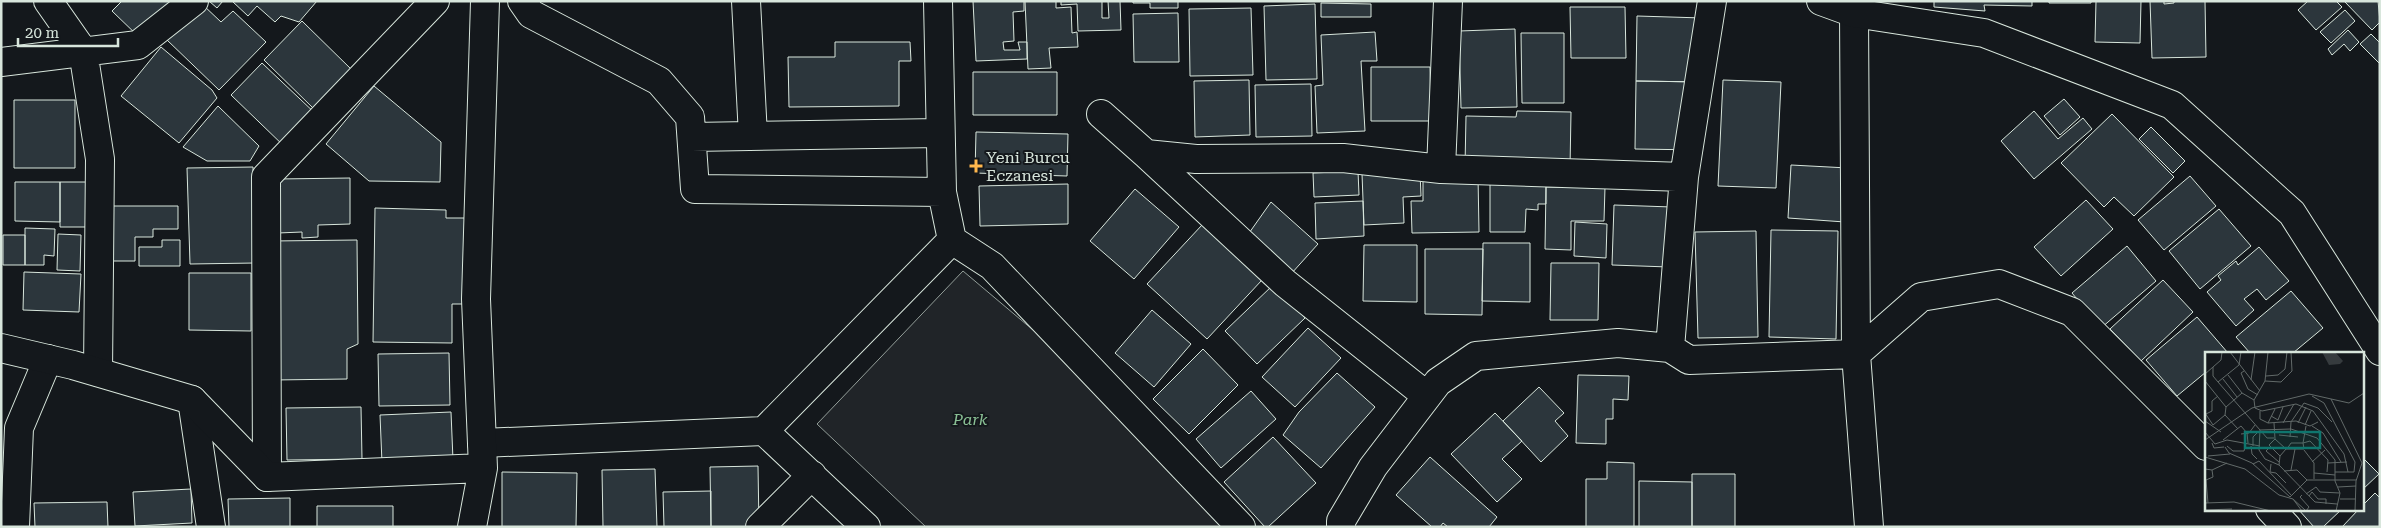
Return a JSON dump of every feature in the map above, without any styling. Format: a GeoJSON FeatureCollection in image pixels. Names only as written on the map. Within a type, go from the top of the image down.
{"type":"FeatureCollection","features":[{"type":"Feature","properties":{"kind":"street"},"geometry":{"type":"LineString","coordinates":[[48,1],[83,51],[100,159],[98,372]]}},
{"type":"Feature","properties":{"kind":"street"},"geometry":{"type":"LineString","coordinates":[[1,62],[138,45],[194,1]]}},
{"type":"Feature","properties":{"kind":"street"},"geometry":{"type":"LineString","coordinates":[[267,477],[266,177],[435,1]]}},
{"type":"Feature","properties":{"kind":"street"},"geometry":{"type":"LineString","coordinates":[[472,527],[482,455],[476,299],[485,1]]}},
{"type":"Feature","properties":{"kind":"street"},"geometry":{"type":"LineString","coordinates":[[522,1],[530,14],[659,81],[690,117],[695,189],[942,192]]}},
{"type":"Feature","properties":{"kind":"street"},"geometry":{"type":"LineString","coordinates":[[746,1],[753,136]]}},
{"type":"Feature","properties":{"kind":"street"},"geometry":{"type":"LineString","coordinates":[[938,1],[939,133],[942,192],[952,240],[992,266],[1241,527]]}},
{"type":"Feature","properties":{"kind":"street"},"geometry":{"type":"LineString","coordinates":[[1441,169],[1448,1]]}},
{"type":"Feature","properties":{"kind":"street"},"geometry":{"type":"LineString","coordinates":[[1670,348],[1684,177],[1712,1]]}},
{"type":"Feature","properties":{"kind":"street"},"geometry":{"type":"LineString","coordinates":[[1821,1],[1984,33],[2172,105],[2292,214],[2380,351]]}},
{"type":"Feature","properties":{"kind":"street"},"geometry":{"type":"LineString","coordinates":[[1856,7],[1856,354],[1870,527]]}},
{"type":"Feature","properties":{"kind":"street"},"geometry":{"type":"LineString","coordinates":[[1101,114],[1285,283],[1427,396]]}},
{"type":"Feature","properties":{"kind":"street"},"geometry":{"type":"LineString","coordinates":[[692,137],[939,133]]}},
{"type":"Feature","properties":{"kind":"street"},"geometry":{"type":"LineString","coordinates":[[1146,154],[1196,159],[1343,158],[1441,169],[1684,177]]}},
{"type":"Feature","properties":{"kind":"street"},"geometry":{"type":"LineString","coordinates":[[267,477],[482,455],[764,431],[952,240]]}},
{"type":"Feature","properties":{"kind":"street"},"geometry":{"type":"LineString","coordinates":[[1341,527],[1342,521],[1373,466],[1438,382],[1476,356],[1618,343],[1670,348],[1689,360],[1856,354],[1921,297],[1999,284],[2072,312],[2205,445]]}},
{"type":"Feature","properties":{"kind":"street"},"geometry":{"type":"LineString","coordinates":[[1,348],[98,372],[192,400],[267,477]]}},
{"type":"Feature","properties":{"kind":"street"},"geometry":{"type":"LineString","coordinates":[[15,527],[19,428],[48,359]]}},
{"type":"Feature","properties":{"kind":"street"},"geometry":{"type":"LineString","coordinates":[[192,400],[211,527]]}},
{"type":"Feature","properties":{"kind":"street"},"geometry":{"type":"LineString","coordinates":[[764,431],[866,527]]}},
{"type":"Feature","properties":{"kind":"street"},"geometry":{"type":"LineString","coordinates":[[760,527],[812,476]]}},
{"type":"Feature","properties":{"kind":"street"},"geometry":{"type":"LineString","coordinates":[[2271,510],[2287,527]]}},
{"type":"Feature","properties":{"kind":"green space","name":"Park"},"geometry":{"type":"Polygon","coordinates":[[[963,271],[1135,416],[1228,527],[926,527],[817,424],[963,271]]]}},
{"type":"Feature","properties":{"kind":"building"},"geometry":{"type":"Polygon","coordinates":[[[122,1],[177,1],[140,38],[112,11],[122,1]]]}},
{"type":"Feature","properties":{"kind":"building"},"geometry":{"type":"Polygon","coordinates":[[[209,1],[223,1],[217,8],[209,1]]]}},
{"type":"Feature","properties":{"kind":"building"},"geometry":{"type":"Polygon","coordinates":[[[232,1],[317,1],[299,22],[281,16],[275,22],[257,6],[248,16],[232,1]]]}},
{"type":"Feature","properties":{"kind":"building"},"geometry":{"type":"Polygon","coordinates":[[[973,1],[1024,1],[1024,11],[1013,12],[1014,41],[1003,42],[1004,50],[1020,50],[1018,42],[1027,42],[1027,59],[976,61],[973,1]]]}},
{"type":"Feature","properties":{"kind":"building"},"geometry":{"type":"Polygon","coordinates":[[[1025,1],[1056,1],[1056,8],[1071,7],[1072,33],[1077,32],[1078,47],[1049,48],[1051,68],[1028,69],[1025,1]]]}},
{"type":"Feature","properties":{"kind":"building"},"geometry":{"type":"Polygon","coordinates":[[[1061,1],[1102,1],[1102,18],[1109,18],[1108,1],[1120,1],[1121,30],[1078,31],[1077,4],[1061,5],[1061,1]]]}},
{"type":"Feature","properties":{"kind":"building"},"geometry":{"type":"Polygon","coordinates":[[[1133,1],[1178,1],[1178,8],[1150,8],[1150,3],[1133,3],[1133,1]]]}},
{"type":"Feature","properties":{"kind":"building"},"geometry":{"type":"Polygon","coordinates":[[[1934,1],[2032,1],[2032,6],[1984,5],[1985,11],[1934,7],[1934,1]]]}},
{"type":"Feature","properties":{"kind":"building"},"geometry":{"type":"Polygon","coordinates":[[[2049,1],[2091,1],[2091,3],[2049,3],[2049,1]]]}},
{"type":"Feature","properties":{"kind":"building"},"geometry":{"type":"Polygon","coordinates":[[[2096,1],[2141,1],[2140,43],[2095,42],[2096,1]]]}},
{"type":"Feature","properties":{"kind":"building"},"geometry":{"type":"Polygon","coordinates":[[[2150,1],[2164,1],[2164,4],[2174,3],[2174,1],[2205,1],[2206,57],[2152,58],[2150,1]]]}},
{"type":"Feature","properties":{"kind":"building"},"geometry":{"type":"Polygon","coordinates":[[[2308,1],[2336,1],[2342,7],[2316,30],[2298,10],[2308,1]]]}},
{"type":"Feature","properties":{"kind":"building"},"geometry":{"type":"Polygon","coordinates":[[[2344,1],[2378,1],[2380,22],[2372,30],[2344,1]]]}},
{"type":"Feature","properties":{"kind":"building"},"geometry":{"type":"Polygon","coordinates":[[[1321,3],[1371,4],[1371,17],[1321,17],[1321,3]]]}},
{"type":"Feature","properties":{"kind":"building"},"geometry":{"type":"Polygon","coordinates":[[[202,4],[221,22],[233,11],[266,42],[219,90],[167,40],[202,4]]]}},
{"type":"Feature","properties":{"kind":"building"},"geometry":{"type":"Polygon","coordinates":[[[1315,4],[1317,79],[1266,80],[1264,6],[1315,4]]]}},
{"type":"Feature","properties":{"kind":"building"},"geometry":{"type":"Polygon","coordinates":[[[1570,7],[1625,7],[1626,58],[1571,58],[1570,7]]]}},
{"type":"Feature","properties":{"kind":"building"},"geometry":{"type":"Polygon","coordinates":[[[1251,8],[1253,75],[1190,76],[1189,9],[1251,8]]]}},
{"type":"Feature","properties":{"kind":"building"},"geometry":{"type":"Polygon","coordinates":[[[2345,10],[2355,21],[2331,43],[2320,32],[2345,10]]]}},
{"type":"Feature","properties":{"kind":"building"},"geometry":{"type":"Polygon","coordinates":[[[1178,13],[1179,62],[1134,62],[1133,14],[1178,13]]]}},
{"type":"Feature","properties":{"kind":"building"},"geometry":{"type":"Polygon","coordinates":[[[1637,16],[1703,18],[1702,82],[1636,81],[1637,16]]]}},
{"type":"Feature","properties":{"kind":"building"},"geometry":{"type":"Polygon","coordinates":[[[302,21],[352,70],[314,109],[264,60],[302,21]]]}},
{"type":"Feature","properties":{"kind":"building"},"geometry":{"type":"Polygon","coordinates":[[[1515,29],[1517,107],[1461,108],[1459,31],[1515,29]]]}},
{"type":"Feature","properties":{"kind":"building"},"geometry":{"type":"Polygon","coordinates":[[[2348,30],[2359,42],[2350,51],[2344,44],[2332,55],[2328,49],[2348,30]]]}},
{"type":"Feature","properties":{"kind":"building"},"geometry":{"type":"Polygon","coordinates":[[[1375,32],[1377,61],[1361,61],[1365,131],[1317,133],[1315,86],[1323,85],[1321,35],[1375,32]]]}},
{"type":"Feature","properties":{"kind":"building"},"geometry":{"type":"Polygon","coordinates":[[[1521,33],[1564,33],[1564,103],[1522,103],[1521,33]]]}},
{"type":"Feature","properties":{"kind":"building"},"geometry":{"type":"Polygon","coordinates":[[[2371,34],[2380,43],[2380,64],[2360,44],[2371,34]]]}},
{"type":"Feature","properties":{"kind":"building"},"geometry":{"type":"Polygon","coordinates":[[[835,42],[910,42],[911,61],[899,61],[899,106],[789,107],[788,57],[835,57],[835,42]]]}},
{"type":"Feature","properties":{"kind":"building"},"geometry":{"type":"Polygon","coordinates":[[[161,47],[212,90],[217,98],[179,143],[121,96],[161,47]]]}},
{"type":"Feature","properties":{"kind":"building"},"geometry":{"type":"Polygon","coordinates":[[[262,63],[318,116],[287,149],[231,95],[262,63]]]}},
{"type":"Feature","properties":{"kind":"building"},"geometry":{"type":"Polygon","coordinates":[[[1371,67],[1430,67],[1431,121],[1371,121],[1371,67]]]}},
{"type":"Feature","properties":{"kind":"building"},"geometry":{"type":"Polygon","coordinates":[[[973,72],[1057,72],[1057,115],[973,115],[973,72]]]}},
{"type":"Feature","properties":{"kind":"building"},"geometry":{"type":"Polygon","coordinates":[[[1249,80],[1250,135],[1195,137],[1194,81],[1249,80]]]}},
{"type":"Feature","properties":{"kind":"building"},"geometry":{"type":"Polygon","coordinates":[[[1723,80],[1781,82],[1776,188],[1718,186],[1723,80]]]}},
{"type":"Feature","properties":{"kind":"building"},"geometry":{"type":"Polygon","coordinates":[[[1636,81],[1702,82],[1701,150],[1635,149],[1636,81]]]}},
{"type":"Feature","properties":{"kind":"building"},"geometry":{"type":"Polygon","coordinates":[[[1311,84],[1312,136],[1256,137],[1255,85],[1311,84]]]}},
{"type":"Feature","properties":{"kind":"building"},"geometry":{"type":"Polygon","coordinates":[[[374,86],[441,142],[440,182],[369,181],[326,144],[374,86]]]}},
{"type":"Feature","properties":{"kind":"building"},"geometry":{"type":"Polygon","coordinates":[[[2064,99],[2080,117],[2060,135],[2044,116],[2064,99]]]}},
{"type":"Feature","properties":{"kind":"building"},"geometry":{"type":"Polygon","coordinates":[[[14,100],[75,100],[75,168],[14,168],[14,100]]]}},
{"type":"Feature","properties":{"kind":"building"},"geometry":{"type":"Polygon","coordinates":[[[218,106],[259,146],[250,161],[207,161],[183,147],[218,106]]]}},
{"type":"Feature","properties":{"kind":"building"},"geometry":{"type":"Polygon","coordinates":[[[1517,111],[1571,112],[1570,168],[1465,166],[1466,116],[1516,117],[1517,111]]]}},
{"type":"Feature","properties":{"kind":"building"},"geometry":{"type":"Polygon","coordinates":[[[2034,111],[2058,139],[2083,118],[2092,129],[2034,179],[2001,141],[2034,111]]]}},
{"type":"Feature","properties":{"kind":"building"},"geometry":{"type":"Polygon","coordinates":[[[2112,114],[2174,177],[2134,216],[2114,197],[2104,207],[2061,163],[2112,114]]]}},
{"type":"Feature","properties":{"kind":"building"},"geometry":{"type":"Polygon","coordinates":[[[2151,127],[2185,161],[2173,173],[2139,139],[2151,127]]]}},
{"type":"Feature","properties":{"kind":"building"},"geometry":{"type":"Polygon","coordinates":[[[976,132],[1068,134],[1067,176],[975,173],[976,132]]]}},
{"type":"Feature","properties":{"kind":"building"},"geometry":{"type":"Polygon","coordinates":[[[1791,165],[1848,168],[1845,222],[1788,218],[1791,165]]]}},
{"type":"Feature","properties":{"kind":"building"},"geometry":{"type":"Polygon","coordinates":[[[253,167],[255,263],[190,264],[187,168],[253,167]]]}},
{"type":"Feature","properties":{"kind":"building"},"geometry":{"type":"Polygon","coordinates":[[[1358,171],[1359,195],[1314,197],[1313,173],[1358,171]]]}},
{"type":"Feature","properties":{"kind":"building"},"geometry":{"type":"Polygon","coordinates":[[[1420,172],[1421,196],[1403,197],[1404,223],[1364,225],[1362,174],[1420,172]]]}},
{"type":"Feature","properties":{"kind":"building"},"geometry":{"type":"Polygon","coordinates":[[[1478,176],[1479,232],[1412,233],[1411,201],[1423,201],[1423,177],[1478,176]]]}},
{"type":"Feature","properties":{"kind":"building"},"geometry":{"type":"Polygon","coordinates":[[[2190,176],[2216,206],[2164,250],[2138,220],[2190,176]]]}},
{"type":"Feature","properties":{"kind":"building"},"geometry":{"type":"Polygon","coordinates":[[[350,178],[350,224],[318,225],[318,237],[302,238],[302,232],[278,233],[277,179],[350,178]]]}},
{"type":"Feature","properties":{"kind":"building"},"geometry":{"type":"Polygon","coordinates":[[[15,182],[60,182],[60,222],[15,221],[15,182]]]}},
{"type":"Feature","properties":{"kind":"building"},"geometry":{"type":"Polygon","coordinates":[[[60,182],[86,182],[86,227],[60,227],[60,182]]]}},
{"type":"Feature","properties":{"kind":"building"},"geometry":{"type":"Polygon","coordinates":[[[1490,183],[1546,183],[1546,204],[1538,204],[1538,210],[1526,209],[1525,232],[1490,232],[1490,183]]]}},
{"type":"Feature","properties":{"kind":"building"},"geometry":{"type":"Polygon","coordinates":[[[1068,184],[1068,224],[980,226],[979,186],[1068,184]]]}},
{"type":"Feature","properties":{"kind":"building"},"geometry":{"type":"Polygon","coordinates":[[[1546,187],[1605,187],[1604,221],[1571,221],[1571,250],[1545,249],[1546,187]]]}},
{"type":"Feature","properties":{"kind":"building"},"geometry":{"type":"Polygon","coordinates":[[[1135,189],[1179,227],[1134,279],[1090,241],[1135,189]]]}},
{"type":"Feature","properties":{"kind":"building"},"geometry":{"type":"Polygon","coordinates":[[[2086,200],[2113,229],[2061,276],[2034,247],[2086,200]]]}},
{"type":"Feature","properties":{"kind":"building"},"geometry":{"type":"Polygon","coordinates":[[[1363,201],[1364,236],[1316,239],[1315,203],[1363,201]]]}},
{"type":"Feature","properties":{"kind":"building"},"geometry":{"type":"Polygon","coordinates":[[[1271,202],[1318,244],[1291,274],[1247,236],[1271,202]]]}},
{"type":"Feature","properties":{"kind":"building"},"geometry":{"type":"Polygon","coordinates":[[[1614,205],[1672,207],[1669,267],[1612,265],[1614,205]]]}},
{"type":"Feature","properties":{"kind":"building"},"geometry":{"type":"Polygon","coordinates":[[[103,206],[178,206],[178,229],[153,229],[153,237],[135,237],[135,261],[103,261],[103,206]]]}},
{"type":"Feature","properties":{"kind":"building"},"geometry":{"type":"Polygon","coordinates":[[[375,208],[446,210],[446,218],[473,218],[472,304],[452,304],[452,343],[373,342],[375,208]]]}},
{"type":"Feature","properties":{"kind":"building"},"geometry":{"type":"Polygon","coordinates":[[[2219,209],[2251,246],[2200,289],[2169,251],[2219,209]]]}},
{"type":"Feature","properties":{"kind":"building"},"geometry":{"type":"Polygon","coordinates":[[[1575,222],[1607,224],[1606,258],[1574,256],[1575,222]]]}},
{"type":"Feature","properties":{"kind":"building"},"geometry":{"type":"Polygon","coordinates":[[[1202,225],[1262,280],[1207,339],[1147,284],[1202,225]]]}},
{"type":"Feature","properties":{"kind":"building"},"geometry":{"type":"Polygon","coordinates":[[[25,228],[55,229],[54,256],[44,255],[44,265],[25,265],[25,228]]]}},
{"type":"Feature","properties":{"kind":"building"},"geometry":{"type":"Polygon","coordinates":[[[1771,230],[1838,231],[1836,339],[1769,337],[1771,230]]]}},
{"type":"Feature","properties":{"kind":"building"},"geometry":{"type":"Polygon","coordinates":[[[1756,231],[1758,337],[1698,338],[1695,232],[1756,231]]]}},
{"type":"Feature","properties":{"kind":"building"},"geometry":{"type":"Polygon","coordinates":[[[58,234],[81,235],[80,271],[57,270],[58,234]]]}},
{"type":"Feature","properties":{"kind":"building"},"geometry":{"type":"Polygon","coordinates":[[[3,235],[25,235],[25,265],[3,265],[3,235]]]}},
{"type":"Feature","properties":{"kind":"building"},"geometry":{"type":"Polygon","coordinates":[[[162,240],[180,240],[180,266],[139,266],[139,247],[162,247],[162,240]]]}},
{"type":"Feature","properties":{"kind":"building"},"geometry":{"type":"Polygon","coordinates":[[[357,240],[358,344],[347,349],[347,379],[273,380],[272,241],[357,240]]]}},
{"type":"Feature","properties":{"kind":"building"},"geometry":{"type":"Polygon","coordinates":[[[1483,243],[1530,243],[1530,302],[1482,301],[1483,243]]]}},
{"type":"Feature","properties":{"kind":"building"},"geometry":{"type":"Polygon","coordinates":[[[1364,245],[1417,245],[1417,302],[1363,301],[1364,245]]]}},
{"type":"Feature","properties":{"kind":"building"},"geometry":{"type":"Polygon","coordinates":[[[2127,246],[2156,281],[2101,328],[2072,293],[2127,246]]]}},
{"type":"Feature","properties":{"kind":"building"},"geometry":{"type":"Polygon","coordinates":[[[2259,247],[2289,281],[2266,300],[2257,289],[2244,299],[2254,310],[2236,326],[2207,292],[2221,280],[2218,276],[2236,261],[2238,265],[2259,247]]]}},
{"type":"Feature","properties":{"kind":"building"},"geometry":{"type":"Polygon","coordinates":[[[1425,249],[1483,249],[1482,315],[1425,314],[1425,249]]]}},
{"type":"Feature","properties":{"kind":"building"},"geometry":{"type":"Polygon","coordinates":[[[1551,263],[1599,263],[1598,320],[1550,320],[1551,263]]]}},
{"type":"Feature","properties":{"kind":"building"},"geometry":{"type":"Polygon","coordinates":[[[24,272],[81,274],[79,312],[23,310],[24,272]]]}},
{"type":"Feature","properties":{"kind":"building"},"geometry":{"type":"Polygon","coordinates":[[[189,273],[251,273],[251,331],[189,330],[189,273]]]}},
{"type":"Feature","properties":{"kind":"building"},"geometry":{"type":"Polygon","coordinates":[[[2163,280],[2193,312],[2141,361],[2110,329],[2163,280]]]}},
{"type":"Feature","properties":{"kind":"building"},"geometry":{"type":"Polygon","coordinates":[[[1273,285],[1305,318],[1257,364],[1225,331],[1273,285]]]}},
{"type":"Feature","properties":{"kind":"building"},"geometry":{"type":"Polygon","coordinates":[[[2291,291],[2323,328],[2294,352],[2249,352],[2236,337],[2291,291]]]}},
{"type":"Feature","properties":{"kind":"building"},"geometry":{"type":"Polygon","coordinates":[[[1152,310],[1191,344],[1154,387],[1115,353],[1152,310]]]}},
{"type":"Feature","properties":{"kind":"building"},"geometry":{"type":"Polygon","coordinates":[[[2197,317],[2227,352],[2205,352],[2205,373],[2177,396],[2146,360],[2197,317]]]}},
{"type":"Feature","properties":{"kind":"building"},"geometry":{"type":"Polygon","coordinates":[[[1308,328],[1341,358],[1295,407],[1262,377],[1308,328]]]}},
{"type":"Feature","properties":{"kind":"building"},"geometry":{"type":"Polygon","coordinates":[[[1203,349],[1238,385],[1189,434],[1153,399],[1203,349]]]}},
{"type":"Feature","properties":{"kind":"building"},"geometry":{"type":"Polygon","coordinates":[[[449,353],[450,405],[379,406],[378,354],[449,353]]]}},
{"type":"Feature","properties":{"kind":"building"},"geometry":{"type":"Polygon","coordinates":[[[1337,373],[1375,407],[1321,468],[1283,435],[1299,412],[1337,373]]]}},
{"type":"Feature","properties":{"kind":"building"},"geometry":{"type":"Polygon","coordinates":[[[1578,375],[1629,376],[1628,400],[1613,399],[1613,419],[1606,419],[1606,444],[1576,443],[1578,375]]]}},
{"type":"Feature","properties":{"kind":"building"},"geometry":{"type":"Polygon","coordinates":[[[1539,387],[1564,413],[1555,421],[1568,436],[1541,462],[1503,421],[1539,387]]]}},
{"type":"Feature","properties":{"kind":"building"},"geometry":{"type":"Polygon","coordinates":[[[1251,391],[1276,419],[1221,468],[1196,439],[1251,391]]]}},
{"type":"Feature","properties":{"kind":"building"},"geometry":{"type":"Polygon","coordinates":[[[361,407],[362,459],[287,460],[286,408],[361,407]]]}},
{"type":"Feature","properties":{"kind":"building"},"geometry":{"type":"Polygon","coordinates":[[[451,412],[453,460],[382,463],[380,415],[451,412]]]}},
{"type":"Feature","properties":{"kind":"building"},"geometry":{"type":"Polygon","coordinates":[[[1495,413],[1522,441],[1502,459],[1522,479],[1497,502],[1451,454],[1495,413]]]}},
{"type":"Feature","properties":{"kind":"building"},"geometry":{"type":"Polygon","coordinates":[[[1273,437],[1316,483],[1268,527],[1265,527],[1224,482],[1273,437]]]}},
{"type":"Feature","properties":{"kind":"building"},"geometry":{"type":"Polygon","coordinates":[[[1430,457],[1497,517],[1489,527],[1448,527],[1443,523],[1440,527],[1432,527],[1396,495],[1430,457]]]}},
{"type":"Feature","properties":{"kind":"building"},"geometry":{"type":"Polygon","coordinates":[[[2364,459],[2379,474],[2364,488],[2364,459]]]}},
{"type":"Feature","properties":{"kind":"building"},"geometry":{"type":"Polygon","coordinates":[[[1607,462],[1634,463],[1634,527],[1586,527],[1586,479],[1607,479],[1607,462]]]}},
{"type":"Feature","properties":{"kind":"building"},"geometry":{"type":"Polygon","coordinates":[[[758,466],[759,527],[711,527],[710,467],[758,466]]]}},
{"type":"Feature","properties":{"kind":"building"},"geometry":{"type":"Polygon","coordinates":[[[655,469],[657,527],[603,527],[602,470],[655,469]]]}},
{"type":"Feature","properties":{"kind":"building"},"geometry":{"type":"Polygon","coordinates":[[[502,472],[577,473],[576,527],[502,527],[502,472]]]}},
{"type":"Feature","properties":{"kind":"building"},"geometry":{"type":"Polygon","coordinates":[[[1692,474],[1735,474],[1735,527],[1692,527],[1692,474]]]}},
{"type":"Feature","properties":{"kind":"building"},"geometry":{"type":"Polygon","coordinates":[[[1639,481],[1692,482],[1692,527],[1639,527],[1639,481]]]}},
{"type":"Feature","properties":{"kind":"building"},"geometry":{"type":"Polygon","coordinates":[[[191,489],[192,523],[135,526],[133,492],[191,489]]]}},
{"type":"Feature","properties":{"kind":"building"},"geometry":{"type":"Polygon","coordinates":[[[711,491],[711,527],[664,527],[663,492],[711,491]]]}},
{"type":"Feature","properties":{"kind":"building"},"geometry":{"type":"Polygon","coordinates":[[[2375,493],[2380,498],[2380,527],[2342,527],[2358,510],[2364,510],[2364,504],[2375,493]]]}},
{"type":"Feature","properties":{"kind":"building"},"geometry":{"type":"Polygon","coordinates":[[[290,498],[290,527],[229,527],[228,499],[290,498]]]}},
{"type":"Feature","properties":{"kind":"building"},"geometry":{"type":"Polygon","coordinates":[[[107,502],[108,527],[35,527],[34,503],[107,502]]]}},
{"type":"Feature","properties":{"kind":"building"},"geometry":{"type":"Polygon","coordinates":[[[317,506],[393,506],[393,527],[317,527],[317,506]]]}},
{"type":"Feature","properties":{"kind":"building"},"geometry":{"type":"Polygon","coordinates":[[[2299,510],[2341,510],[2323,527],[2314,527],[2299,510]]]}},
{"type":"Feature","properties":{"kind":"place","name":"Yeni Burcu Eczanesi"},"geometry":{"type":"Point","coordinates":[976,166]}}]}
